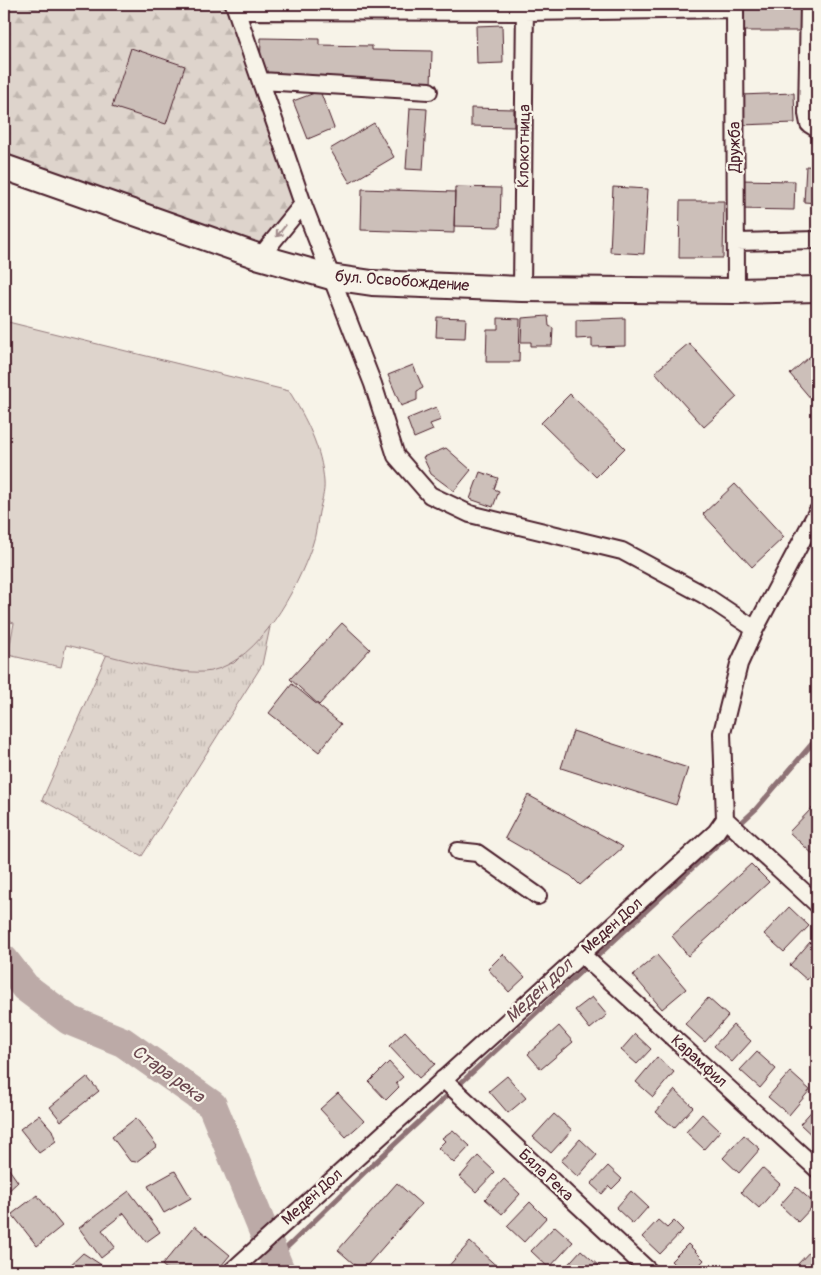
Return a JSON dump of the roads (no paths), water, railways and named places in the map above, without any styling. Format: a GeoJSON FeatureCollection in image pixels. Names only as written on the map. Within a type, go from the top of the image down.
{"type":"FeatureCollection","features":[{"type":"Feature","properties":{"kind":"main road","name":"бул. Освобождение"},"geometry":{"type":"LineString","coordinates":[[4,167],[260,257],[331,278],[372,283],[522,289],[736,291],[817,289]]}},
{"type":"Feature","properties":{"kind":"street"},"geometry":{"type":"LineString","coordinates":[[809,4],[807,114],[809,124],[817,129]]}},
{"type":"Feature","properties":{"kind":"street"},"geometry":{"type":"LineString","coordinates":[[735,6],[525,8],[235,7],[303,204],[373,384],[396,456],[430,495],[470,514],[622,551],[697,591],[754,629]]}},
{"type":"Feature","properties":{"kind":"street","name":"Дружба"},"geometry":{"type":"LineString","coordinates":[[735,6],[736,291]]}},
{"type":"Feature","properties":{"kind":"street","name":"Клокотница"},"geometry":{"type":"LineString","coordinates":[[522,289],[525,8]]}},
{"type":"Feature","properties":{"kind":"street"},"geometry":{"type":"LineString","coordinates":[[260,81],[429,92]]}},
{"type":"Feature","properties":{"kind":"street"},"geometry":{"type":"LineString","coordinates":[[260,257],[303,204]]}},
{"type":"Feature","properties":{"kind":"street"},"geometry":{"type":"LineString","coordinates":[[736,242],[817,240]]}},
{"type":"Feature","properties":{"kind":"street"},"geometry":{"type":"LineString","coordinates":[[817,512],[754,629],[739,664],[722,733],[728,822],[817,904]]}},
{"type":"Feature","properties":{"kind":"street","name":"Меден Дол"},"geometry":{"type":"LineString","coordinates":[[235,1268],[312,1197],[450,1085],[588,960],[728,822]]}},
{"type":"Feature","properties":{"kind":"street"},"geometry":{"type":"LineString","coordinates":[[458,851],[477,853],[538,896]]}},
{"type":"Feature","properties":{"kind":"street","name":"Карамфил"},"geometry":{"type":"LineString","coordinates":[[588,960],[817,1169]]}},
{"type":"Feature","properties":{"kind":"street","name":"Бяла Река"},"geometry":{"type":"LineString","coordinates":[[450,1085],[649,1271]]}},
{"type":"Feature","properties":{"kind":"waterway","name":"Меден дол"},"geometry":{"type":"LineString","coordinates":[[274,1260],[367,1170],[756,809],[817,738]]}},
{"type":"Feature","properties":{"kind":"waterway","name":"Стара река"},"geometry":{"type":"LineString","coordinates":[[4,960],[25,987],[69,1020],[123,1042],[212,1105],[280,1271]]}}]}
